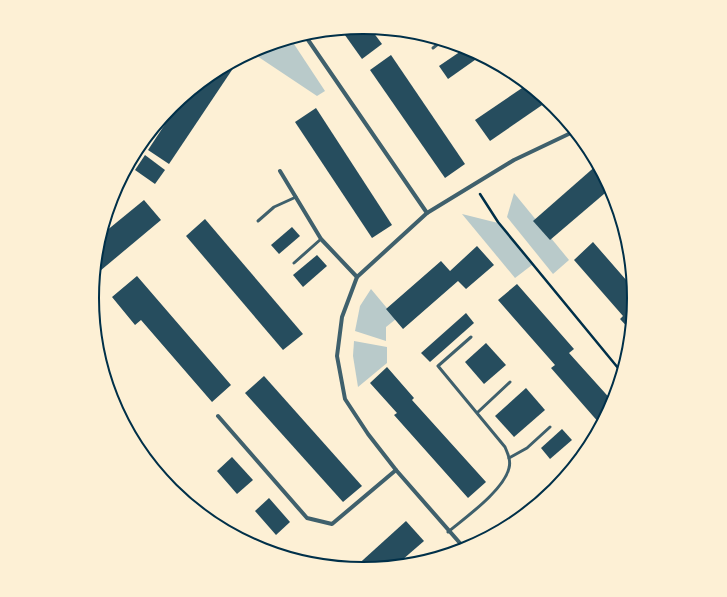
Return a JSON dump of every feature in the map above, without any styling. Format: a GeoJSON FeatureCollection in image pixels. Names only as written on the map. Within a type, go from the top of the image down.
{"type":"FeatureCollection","features":[{"type":"Feature","properties":{"kind":"street"},"geometry":{"type":"LineString","coordinates":[[308,40],[427,214]]}},
{"type":"Feature","properties":{"kind":"street"},"geometry":{"type":"LineString","coordinates":[[461,545],[448,532],[396,470],[368,434],[345,399],[337,356],[342,317],[357,277],[427,214],[514,160],[570,133]]}},
{"type":"Feature","properties":{"kind":"street"},"geometry":{"type":"LineString","coordinates":[[280,171],[321,239],[357,277]]}},
{"type":"Feature","properties":{"kind":"street"},"geometry":{"type":"LineString","coordinates":[[218,416],[307,518],[332,524],[396,470]]}},
{"type":"Feature","properties":{"kind":"lane"},"geometry":{"type":"LineString","coordinates":[[433,48],[437,45]]}},
{"type":"Feature","properties":{"kind":"lane"},"geometry":{"type":"LineString","coordinates":[[258,221],[274,207],[296,197]]}},
{"type":"Feature","properties":{"kind":"lane"},"geometry":{"type":"LineString","coordinates":[[294,262],[321,239]]}},
{"type":"Feature","properties":{"kind":"lane"},"geometry":{"type":"LineString","coordinates":[[448,532],[496,489],[506,476],[509,467],[509,458],[506,447],[438,366],[471,337]]}},
{"type":"Feature","properties":{"kind":"lane"},"geometry":{"type":"LineString","coordinates":[[478,412],[510,382]]}},
{"type":"Feature","properties":{"kind":"lane"},"geometry":{"type":"LineString","coordinates":[[509,458],[527,448],[550,427]]}},
{"type":"Feature","properties":{"kind":"path"},"geometry":{"type":"LineString","coordinates":[[474,184],[498,222],[619,369]]}},
{"type":"Feature","properties":{"kind":"shaded area"},"geometry":{"type":"Polygon","coordinates":[[[294,43],[325,91],[317,96],[257,56],[294,43]]]}},
{"type":"Feature","properties":{"kind":"shaded area"},"geometry":{"type":"Polygon","coordinates":[[[514,193],[569,260],[553,274],[507,217],[514,193]]]}},
{"type":"Feature","properties":{"kind":"shaded area"},"geometry":{"type":"Polygon","coordinates":[[[462,214],[498,223],[532,265],[515,278],[462,214]]]}},
{"type":"Feature","properties":{"kind":"shaded area"},"geometry":{"type":"Polygon","coordinates":[[[371,289],[396,319],[386,327],[386,341],[355,331],[360,306],[371,289]]]}},
{"type":"Feature","properties":{"kind":"shaded area"},"geometry":{"type":"Polygon","coordinates":[[[354,341],[387,347],[387,363],[358,387],[353,356],[354,341]]]}},
{"type":"Feature","properties":{"kind":"building"},"geometry":{"type":"Polygon","coordinates":[[[345,35],[375,35],[382,44],[362,59],[345,35]]]}},
{"type":"Feature","properties":{"kind":"building"},"geometry":{"type":"Polygon","coordinates":[[[460,52],[476,59],[448,79],[439,66],[460,52]]]}},
{"type":"Feature","properties":{"kind":"building"},"geometry":{"type":"Polygon","coordinates":[[[391,55],[465,164],[445,178],[370,70],[391,55]]]}},
{"type":"Feature","properties":{"kind":"building"},"geometry":{"type":"Polygon","coordinates":[[[233,68],[169,164],[148,150],[166,123],[176,111],[202,89],[233,68]]]}},
{"type":"Feature","properties":{"kind":"building"},"geometry":{"type":"Polygon","coordinates":[[[523,88],[543,104],[490,141],[475,120],[523,88]]]}},
{"type":"Feature","properties":{"kind":"building"},"geometry":{"type":"Polygon","coordinates":[[[316,108],[392,225],[372,238],[295,122],[316,108]]]}},
{"type":"Feature","properties":{"kind":"building"},"geometry":{"type":"Polygon","coordinates":[[[145,155],[165,170],[155,184],[135,170],[145,155]]]}},
{"type":"Feature","properties":{"kind":"building"},"geometry":{"type":"Polygon","coordinates":[[[594,168],[606,192],[550,240],[533,221],[594,168]]]}},
{"type":"Feature","properties":{"kind":"building"},"geometry":{"type":"Polygon","coordinates":[[[144,200],[161,220],[101,270],[108,229],[144,200]]]}},
{"type":"Feature","properties":{"kind":"building"},"geometry":{"type":"Polygon","coordinates":[[[205,219],[303,334],[283,350],[186,236],[205,219]]]}},
{"type":"Feature","properties":{"kind":"building"},"geometry":{"type":"Polygon","coordinates":[[[292,227],[300,236],[279,254],[271,245],[292,227]]]}},
{"type":"Feature","properties":{"kind":"building"},"geometry":{"type":"Polygon","coordinates":[[[593,242],[627,281],[628,298],[626,326],[620,319],[623,316],[574,260],[593,242]]]}},
{"type":"Feature","properties":{"kind":"building"},"geometry":{"type":"Polygon","coordinates":[[[477,246],[494,265],[466,289],[458,281],[403,329],[386,309],[441,261],[450,271],[477,246]]]}},
{"type":"Feature","properties":{"kind":"building"},"geometry":{"type":"Polygon","coordinates":[[[317,255],[327,266],[303,287],[293,275],[317,255]]]}},
{"type":"Feature","properties":{"kind":"building"},"geometry":{"type":"Polygon","coordinates":[[[137,276],[231,385],[212,402],[141,320],[135,325],[112,297],[137,276]]]}},
{"type":"Feature","properties":{"kind":"building"},"geometry":{"type":"Polygon","coordinates":[[[517,284],[574,349],[569,353],[609,397],[598,421],[551,368],[555,365],[498,300],[517,284]]]}},
{"type":"Feature","properties":{"kind":"building"},"geometry":{"type":"Polygon","coordinates":[[[466,313],[474,323],[430,362],[421,353],[466,313]]]}},
{"type":"Feature","properties":{"kind":"building"},"geometry":{"type":"Polygon","coordinates":[[[486,343],[506,365],[484,384],[465,362],[486,343]]]}},
{"type":"Feature","properties":{"kind":"building"},"geometry":{"type":"Polygon","coordinates":[[[387,367],[414,398],[412,400],[486,482],[468,498],[394,415],[397,413],[370,383],[387,367]]]}},
{"type":"Feature","properties":{"kind":"building"},"geometry":{"type":"Polygon","coordinates":[[[264,376],[362,486],[343,502],[245,393],[264,376]]]}},
{"type":"Feature","properties":{"kind":"building"},"geometry":{"type":"Polygon","coordinates":[[[526,388],[545,410],[514,437],[495,416],[526,388]]]}},
{"type":"Feature","properties":{"kind":"building"},"geometry":{"type":"Polygon","coordinates":[[[562,429],[572,440],[550,459],[541,448],[562,429]]]}},
{"type":"Feature","properties":{"kind":"building"},"geometry":{"type":"Polygon","coordinates":[[[232,457],[253,480],[237,494],[217,471],[232,457]]]}},
{"type":"Feature","properties":{"kind":"building"},"geometry":{"type":"Polygon","coordinates":[[[269,498],[290,522],[276,535],[255,511],[269,498]]]}},
{"type":"Feature","properties":{"kind":"building"},"geometry":{"type":"Polygon","coordinates":[[[406,521],[424,541],[402,560],[360,563],[406,521]]]}}]}
